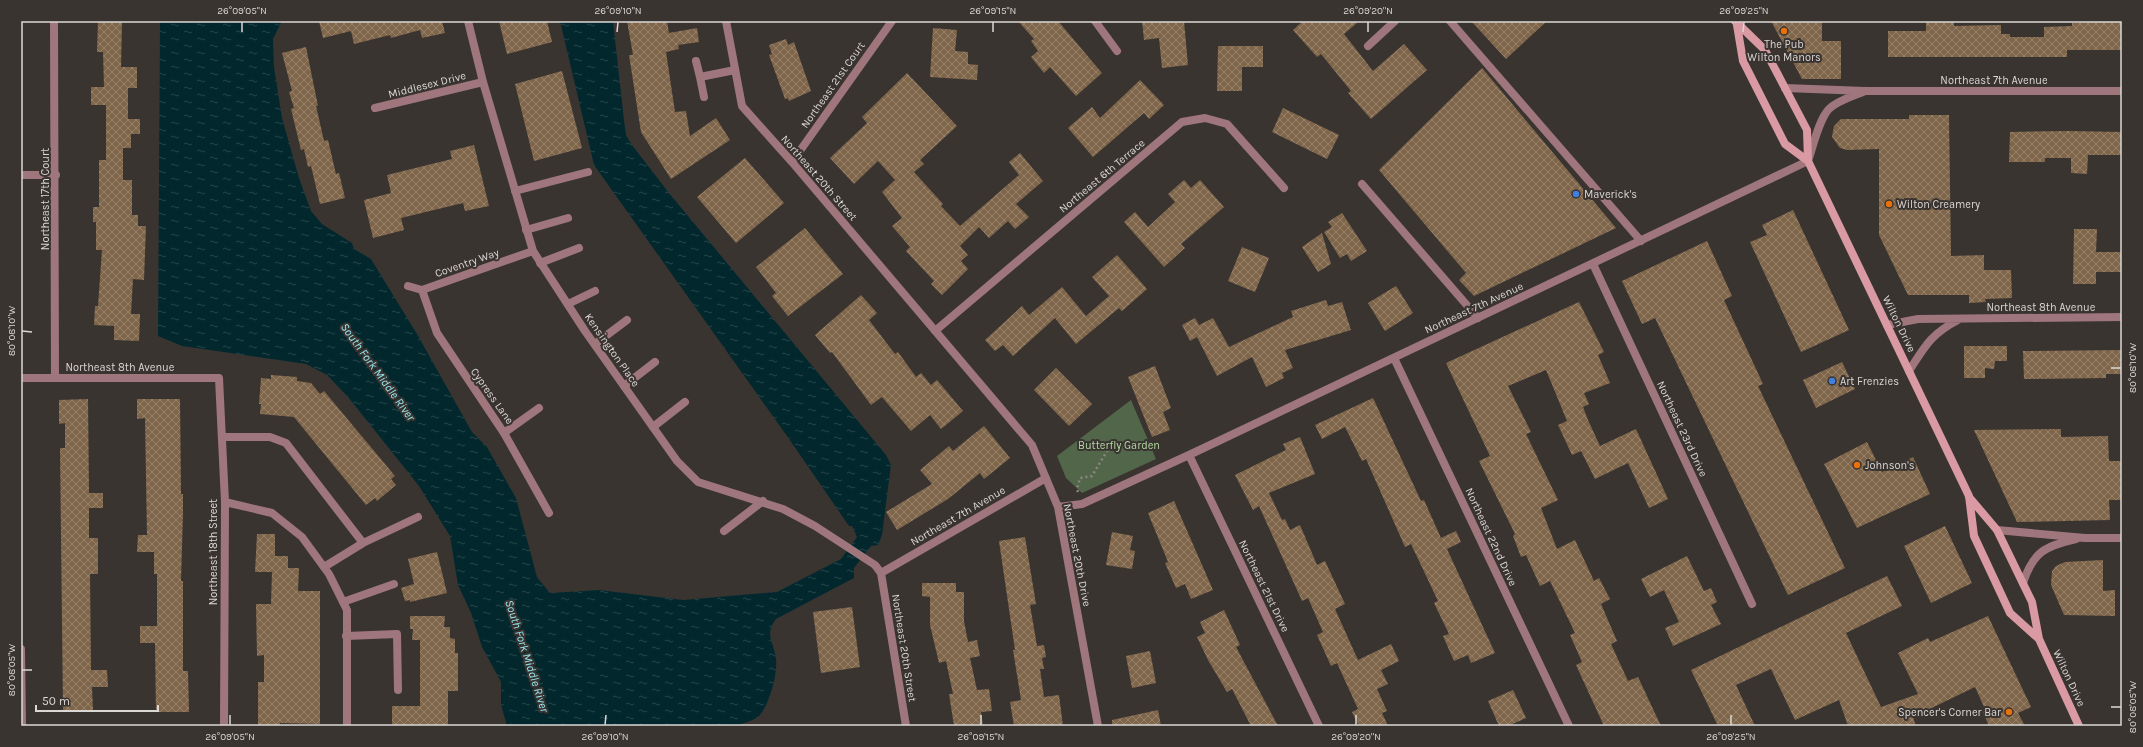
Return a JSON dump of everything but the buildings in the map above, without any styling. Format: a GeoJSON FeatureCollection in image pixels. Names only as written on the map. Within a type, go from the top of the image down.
{"type":"FeatureCollection","features":[{"type":"Feature","properties":{"kind":"main road","name":"Wilton Drive"},"geometry":{"type":"LineString","coordinates":[[1736,23],[1765,50],[1807,130],[1808,161],[1969,496],[1997,530],[2032,602],[2039,639],[2079,726]]}},
{"type":"Feature","properties":{"kind":"main road","name":"Wilton Drive"},"geometry":{"type":"LineString","coordinates":[[1736,23],[1743,61],[1785,144],[1808,161]]}},
{"type":"Feature","properties":{"kind":"main road","name":"Wilton Drive"},"geometry":{"type":"LineString","coordinates":[[1969,496],[1974,536],[2010,613],[2039,639]]}},
{"type":"Feature","properties":{"kind":"street","name":"Northeast 17th Court"},"geometry":{"type":"LineString","coordinates":[[54,21],[56,175],[55,378]]}},
{"type":"Feature","properties":{"kind":"street","name":"Kensington Place"},"geometry":{"type":"LineString","coordinates":[[468,21],[483,82],[533,251],[595,344],[677,461],[698,482],[783,509],[815,526],[875,565],[881,573]]}},
{"type":"Feature","properties":{"kind":"street","name":"Northeast 20th Street"},"geometry":{"type":"LineString","coordinates":[[726,21],[742,106],[792,162],[935,331]]}},
{"type":"Feature","properties":{"kind":"street","name":"Northeast 21st Court"},"geometry":{"type":"LineString","coordinates":[[792,162],[892,21]]}},
{"type":"Feature","properties":{"kind":"street"},"geometry":{"type":"LineString","coordinates":[[1095,21],[1117,51]]}},
{"type":"Feature","properties":{"kind":"street"},"geometry":{"type":"LineString","coordinates":[[1368,46],[1396,21]]}},
{"type":"Feature","properties":{"kind":"street"},"geometry":{"type":"LineString","coordinates":[[1450,21],[1641,241]]}},
{"type":"Feature","properties":{"kind":"street"},"geometry":{"type":"LineString","coordinates":[[696,61],[704,97]]}},
{"type":"Feature","properties":{"kind":"street"},"geometry":{"type":"LineString","coordinates":[[700,76],[736,70]]}},
{"type":"Feature","properties":{"kind":"street","name":"Middlesex Drive"},"geometry":{"type":"LineString","coordinates":[[375,108],[483,82]]}},
{"type":"Feature","properties":{"kind":"street","name":"Northeast 7th Avenue"},"geometry":{"type":"LineString","coordinates":[[1785,88],[1866,91],[2122,91]]}},
{"type":"Feature","properties":{"kind":"street","name":"Northeast 7th Avenue"},"geometry":{"type":"LineString","coordinates":[[1058,507],[1082,504],[1189,455],[1808,161],[1822,120],[1829,109],[1844,100],[1866,91]]}},
{"type":"Feature","properties":{"kind":"street","name":"Northeast 6th Terrace"},"geometry":{"type":"LineString","coordinates":[[935,331],[1182,122],[1205,118],[1227,124],[1284,188]]}},
{"type":"Feature","properties":{"kind":"street"},"geometry":{"type":"LineString","coordinates":[[515,191],[588,172]]}},
{"type":"Feature","properties":{"kind":"street"},"geometry":{"type":"LineString","coordinates":[[21,175],[56,175]]}},
{"type":"Feature","properties":{"kind":"street"},"geometry":{"type":"LineString","coordinates":[[1362,184],[1478,318]]}},
{"type":"Feature","properties":{"kind":"street"},"geometry":{"type":"LineString","coordinates":[[526,230],[568,218]]}},
{"type":"Feature","properties":{"kind":"street"},"geometry":{"type":"LineString","coordinates":[[540,263],[579,248]]}},
{"type":"Feature","properties":{"kind":"street","name":"Coventry Way"},"geometry":{"type":"LineString","coordinates":[[422,290],[533,251]]}},
{"type":"Feature","properties":{"kind":"street","name":"Northeast 23rd Drive"},"geometry":{"type":"LineString","coordinates":[[1593,264],[1752,604]]}},
{"type":"Feature","properties":{"kind":"street"},"geometry":{"type":"LineString","coordinates":[[408,286],[422,290]]}},
{"type":"Feature","properties":{"kind":"street","name":"Cypress Lane"},"geometry":{"type":"LineString","coordinates":[[422,290],[437,333],[504,433],[549,513]]}},
{"type":"Feature","properties":{"kind":"street"},"geometry":{"type":"LineString","coordinates":[[568,304],[595,291]]}},
{"type":"Feature","properties":{"kind":"street","name":"Northeast 8th Avenue"},"geometry":{"type":"LineString","coordinates":[[1887,325],[1918,319],[2122,318]]}},
{"type":"Feature","properties":{"kind":"street","name":"Northeast 8th Avenue"},"geometry":{"type":"LineString","coordinates":[[1909,370],[1932,337],[1940,329],[1960,319]]}},
{"type":"Feature","properties":{"kind":"street"},"geometry":{"type":"LineString","coordinates":[[595,344],[627,320]]}},
{"type":"Feature","properties":{"kind":"street","name":"Northeast 20th Drive"},"geometry":{"type":"LineString","coordinates":[[935,331],[1032,445],[1058,507],[1098,726]]}},
{"type":"Feature","properties":{"kind":"street","name":"Northeast 22nd Drive"},"geometry":{"type":"LineString","coordinates":[[1394,358],[1569,726]]}},
{"type":"Feature","properties":{"kind":"street"},"geometry":{"type":"LineString","coordinates":[[624,386],[655,362]]}},
{"type":"Feature","properties":{"kind":"street","name":"Northeast 8th Avenue"},"geometry":{"type":"LineString","coordinates":[[21,378],[219,378]]}},
{"type":"Feature","properties":{"kind":"street","name":"Northeast 18th Street"},"geometry":{"type":"LineString","coordinates":[[219,378],[225,502],[224,726]]}},
{"type":"Feature","properties":{"kind":"street"},"geometry":{"type":"LineString","coordinates":[[653,427],[684,402]]}},
{"type":"Feature","properties":{"kind":"street"},"geometry":{"type":"LineString","coordinates":[[504,433],[538,408]]}},
{"type":"Feature","properties":{"kind":"street"},"geometry":{"type":"LineString","coordinates":[[222,437],[270,437],[286,443],[363,543]]}},
{"type":"Feature","properties":{"kind":"street","name":"Northeast 21st Drive"},"geometry":{"type":"LineString","coordinates":[[1189,455],[1319,726]]}},
{"type":"Feature","properties":{"kind":"street","name":"Northeast 7th Avenue"},"geometry":{"type":"LineString","coordinates":[[881,573],[1046,478]]}},
{"type":"Feature","properties":{"kind":"street"},"geometry":{"type":"LineString","coordinates":[[225,502],[272,513],[302,537],[324,567],[347,610],[346,636],[348,726]]}},
{"type":"Feature","properties":{"kind":"street"},"geometry":{"type":"LineString","coordinates":[[724,531],[762,502]]}},
{"type":"Feature","properties":{"kind":"street"},"geometry":{"type":"LineString","coordinates":[[324,567],[363,543],[418,517]]}},
{"type":"Feature","properties":{"kind":"street"},"geometry":{"type":"LineString","coordinates":[[1997,530],[2085,538],[2122,538]]}},
{"type":"Feature","properties":{"kind":"street"},"geometry":{"type":"LineString","coordinates":[[2023,584],[2033,560],[2046,548],[2085,538]]}},
{"type":"Feature","properties":{"kind":"street","name":"Northeast 20th Street"},"geometry":{"type":"LineString","coordinates":[[881,573],[906,726]]}},
{"type":"Feature","properties":{"kind":"street"},"geometry":{"type":"LineString","coordinates":[[343,602],[394,584]]}},
{"type":"Feature","properties":{"kind":"street"},"geometry":{"type":"LineString","coordinates":[[346,636],[397,634],[398,690]]}},
{"type":"Feature","properties":{"kind":"street"},"geometry":{"type":"LineString","coordinates":[[21,649],[22,726]]}},
{"type":"Feature","properties":{"kind":"path"},"geometry":{"type":"LineString","coordinates":[[1082,504],[1077,489],[1080,478],[1092,476],[1110,446]]}},
{"type":"Feature","properties":{"kind":"green space","name":"Butterfly Garden"},"geometry":{"type":"Polygon","coordinates":[[[1131,400],[1156,459],[1082,493],[1066,478],[1057,456],[1131,400]]]}},
{"type":"Feature","properties":{"kind":"water","name":"South Fork Middle River"},"geometry":{"type":"Polygon","coordinates":[[[160,21],[282,21],[273,39],[274,67],[282,118],[299,178],[311,211],[322,224],[352,243],[354,249],[371,259],[417,334],[472,432],[487,447],[516,498],[537,577],[550,593],[599,590],[683,600],[777,592],[841,559],[857,537],[852,526],[849,526],[787,436],[594,165],[560,21],[613,21],[626,135],[632,145],[669,193],[886,455],[891,465],[882,535],[878,545],[871,546],[854,568],[854,578],[776,619],[772,625],[770,634],[776,659],[776,673],[766,706],[758,717],[735,726],[507,726],[501,705],[501,682],[482,647],[471,613],[458,585],[450,536],[419,486],[348,397],[327,375],[306,364],[182,346],[158,336],[160,21]]]}},
{"type":"Feature","properties":{"kind":"place","name":"The Pub Wilton Manors"},"geometry":{"type":"Point","coordinates":[1784,31]}},
{"type":"Feature","properties":{"kind":"place","name":"Maverick's"},"geometry":{"type":"Point","coordinates":[1576,194]}},
{"type":"Feature","properties":{"kind":"place","name":"Wilton Creamery"},"geometry":{"type":"Point","coordinates":[1889,204]}},
{"type":"Feature","properties":{"kind":"place","name":"Art Frenzies"},"geometry":{"type":"Point","coordinates":[1832,381]}},
{"type":"Feature","properties":{"kind":"place","name":"Johnson's"},"geometry":{"type":"Point","coordinates":[1857,465]}},
{"type":"Feature","properties":{"kind":"place","name":"Spencer's Corner Bar"},"geometry":{"type":"Point","coordinates":[2009,712]}}]}
